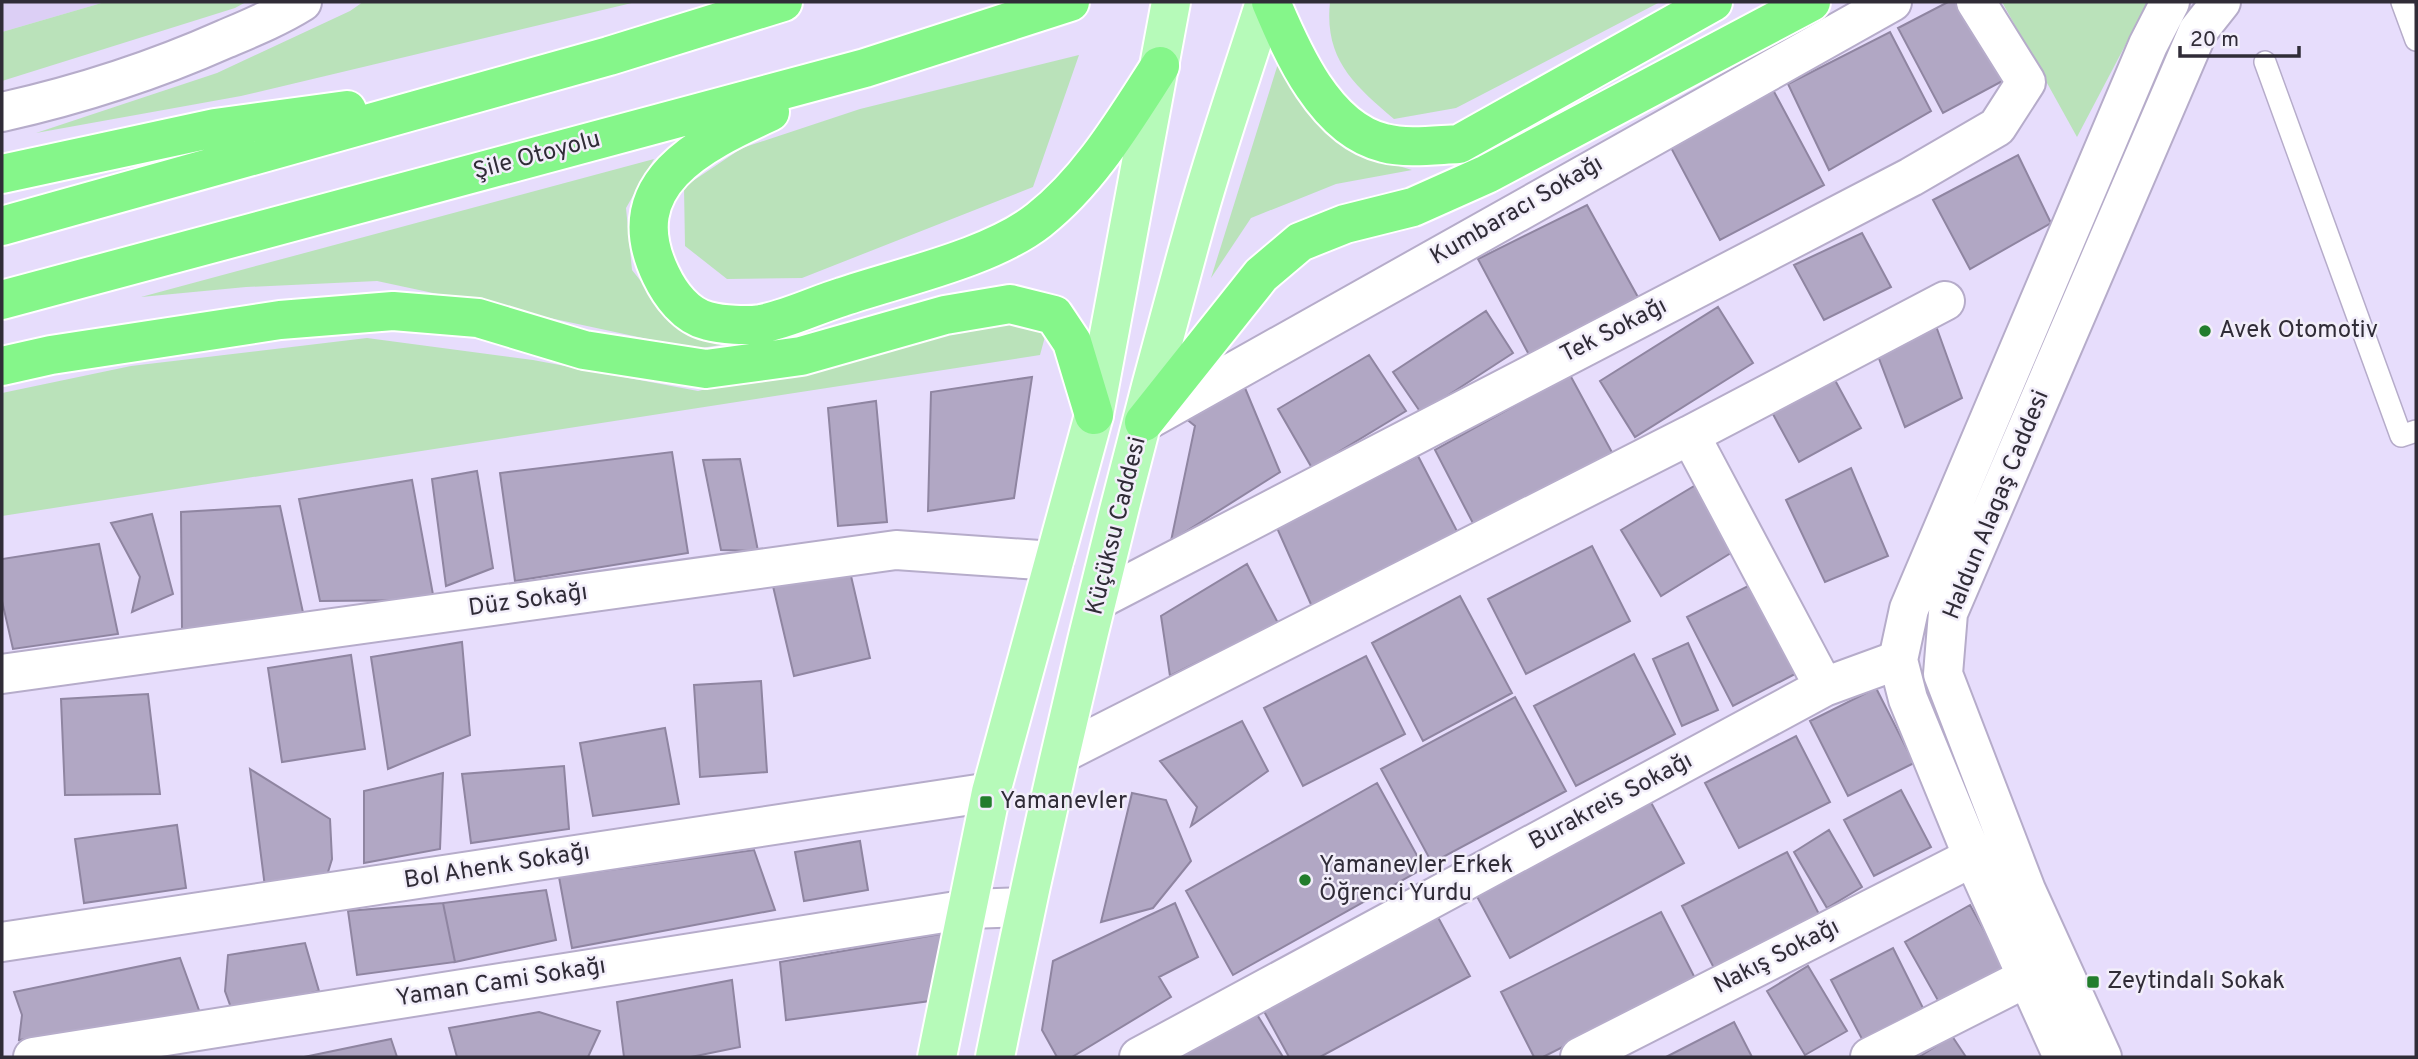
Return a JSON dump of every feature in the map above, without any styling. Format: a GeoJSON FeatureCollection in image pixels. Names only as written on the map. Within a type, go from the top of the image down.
{"type":"FeatureCollection","features":[{"type":"Feature","properties":{"kind":"highway"},"geometry":{"type":"LineString","coordinates":[[2,226],[609,56],[783,2]]}},
{"type":"Feature","properties":{"kind":"highway","name":"Şile Otoyolu"},"geometry":{"type":"LineString","coordinates":[[2,300],[865,68],[1070,2]]}},
{"type":"Feature","properties":{"kind":"highway"},"geometry":{"type":"LineString","coordinates":[[1271,2],[1295,58],[1351,130],[1384,143],[1421,145],[1459,144],[1713,2]]}},
{"type":"Feature","properties":{"kind":"highway"},"geometry":{"type":"LineString","coordinates":[[1144,422],[1261,275],[1300,242],[1345,223],[1413,207],[1487,174],[1811,2]]}},
{"type":"Feature","properties":{"kind":"highway"},"geometry":{"type":"LineString","coordinates":[[2,174],[215,128],[345,111],[609,56]]}},
{"type":"Feature","properties":{"kind":"highway"},"geometry":{"type":"LineString","coordinates":[[865,68],[728,131],[675,167],[654,192],[647,218],[651,255],[671,298],[707,321],[761,324],[999,245],[1039,220],[1069,190],[1115,135],[1160,66]]}},
{"type":"Feature","properties":{"kind":"highway"},"geometry":{"type":"LineString","coordinates":[[2,366],[51,355],[280,320],[393,311],[478,318],[584,350],[706,369],[801,356],[945,315],[1010,304],[1054,315],[1072,342],[1094,415]]}},
{"type":"Feature","properties":{"kind":"main road","name":"Küçüksu Caddesi"},"geometry":{"type":"LineString","coordinates":[[931,1056],[969,909],[991,792],[1094,415],[1171,2]]}},
{"type":"Feature","properties":{"kind":"main road","name":"Küçüksu Caddesi"},"geometry":{"type":"LineString","coordinates":[[995,1057],[1025,907],[1098,600],[1193,230],[1265,2]]}},
{"type":"Feature","properties":{"kind":"street"},"geometry":{"type":"LineString","coordinates":[[2,112],[47,102],[169,64],[283,14],[302,2]]}},
{"type":"Feature","properties":{"kind":"street","name":"Kumbaracı Sokağı"},"geometry":{"type":"LineString","coordinates":[[1144,422],[1892,2]]}},
{"type":"Feature","properties":{"kind":"street","name":"Tek Sokağı"},"geometry":{"type":"LineString","coordinates":[[1098,600],[1911,177],[1997,127],[2026,82],[1976,2]]}},
{"type":"Feature","properties":{"kind":"street","name":"Haldun Alagaş Caddesi"},"geometry":{"type":"LineString","coordinates":[[2063,1057],[1973,856],[1908,699],[1898,660],[1909,609],[2169,2]]}},
{"type":"Feature","properties":{"kind":"street","name":"Haldun Alagaş Caddesi"},"geometry":{"type":"LineString","coordinates":[[2102,1057],[2026,890],[1943,674],[1948,613],[2198,31],[2221,2]]}},
{"type":"Feature","properties":{"kind":"street"},"geometry":{"type":"LineString","coordinates":[[1061,754],[1690,435],[1945,301]]}},
{"type":"Feature","properties":{"kind":"street"},"geometry":{"type":"LineString","coordinates":[[1690,435],[1824,687]]}},
{"type":"Feature","properties":{"kind":"street","name":"Düz Sokağı"},"geometry":{"type":"LineString","coordinates":[[2,674],[896,550],[1054,561]]}},
{"type":"Feature","properties":{"kind":"street","name":"Burakreis Sokağı"},"geometry":{"type":"LineString","coordinates":[[1139,1057],[1824,687],[1898,660]]}},
{"type":"Feature","properties":{"kind":"street","name":"Bol Ahenk Sokağı"},"geometry":{"type":"LineString","coordinates":[[2,942],[991,792]]}},
{"type":"Feature","properties":{"kind":"street","name":"Nakış Sokağı"},"geometry":{"type":"LineString","coordinates":[[1580,1057],[1973,856]]}},
{"type":"Feature","properties":{"kind":"street","name":"Yaman Cami Sokağı"},"geometry":{"type":"LineString","coordinates":[[33,1057],[969,909],[1025,907]]}},
{"type":"Feature","properties":{"kind":"street"},"geometry":{"type":"LineString","coordinates":[[1870,1057],[2026,978]]}},
{"type":"Feature","properties":{"kind":"lane"},"geometry":{"type":"LineString","coordinates":[[2402,2],[2416,40]]}},
{"type":"Feature","properties":{"kind":"lane"},"geometry":{"type":"LineString","coordinates":[[2266,62],[2401,436],[2416,431]]}},
{"type":"Feature","properties":{"kind":"shaded area"},"geometry":{"type":"Polygon","coordinates":[[[2,2],[105,2],[2,32],[2,2]]]}},
{"type":"Feature","properties":{"kind":"green space"},"geometry":{"type":"Polygon","coordinates":[[[105,2],[246,2],[235,8],[2,81],[2,32],[105,2]]]}},
{"type":"Feature","properties":{"kind":"green space"},"geometry":{"type":"Polygon","coordinates":[[[363,2],[636,2],[241,96],[36,133],[217,73],[350,11],[363,2]]]}},
{"type":"Feature","properties":{"kind":"green space"},"geometry":{"type":"Polygon","coordinates":[[[1330,2],[1660,2],[1456,108],[1394,119],[1355,82],[1337,55],[1329,22],[1330,2]]]}},
{"type":"Feature","properties":{"kind":"green space"},"geometry":{"type":"Polygon","coordinates":[[[2002,2],[2148,2],[2077,137],[2002,2]]]}},
{"type":"Feature","properties":{"kind":"green space"},"geometry":{"type":"Polygon","coordinates":[[[1282,51],[1317,117],[1353,152],[1412,170],[1336,184],[1251,218],[1211,278],[1282,51]]]}},
{"type":"Feature","properties":{"kind":"green space"},"geometry":{"type":"Polygon","coordinates":[[[1079,55],[1033,187],[802,278],[727,279],[685,246],[684,187],[742,148],[860,109],[1079,55]]]}},
{"type":"Feature","properties":{"kind":"green space"},"geometry":{"type":"Polygon","coordinates":[[[654,159],[626,208],[632,270],[663,309],[721,345],[694,349],[377,281],[246,287],[141,297],[654,159]]]}},
{"type":"Feature","properties":{"kind":"green space"},"geometry":{"type":"Polygon","coordinates":[[[1028,318],[1046,333],[1040,355],[2,516],[2,393],[131,366],[367,338],[533,360],[698,391],[983,323],[1028,318]]]}},
{"type":"Feature","properties":{"kind":"building"},"geometry":{"type":"Polygon","coordinates":[[[1948,2],[1968,2],[2008,78],[1943,113],[1898,28],[1948,2]]]}},
{"type":"Feature","properties":{"kind":"building"},"geometry":{"type":"Polygon","coordinates":[[[1890,32],[1931,111],[1829,170],[1788,84],[1890,32]]]}},
{"type":"Feature","properties":{"kind":"building"},"geometry":{"type":"Polygon","coordinates":[[[1772,88],[1824,185],[1720,240],[1669,144],[1772,88]]]}},
{"type":"Feature","properties":{"kind":"building"},"geometry":{"type":"Polygon","coordinates":[[[2018,155],[2051,223],[1970,269],[1933,200],[2018,155]]]}},
{"type":"Feature","properties":{"kind":"building"},"geometry":{"type":"Polygon","coordinates":[[[1587,205],[1639,299],[1534,364],[1478,259],[1587,205]]]}},
{"type":"Feature","properties":{"kind":"building"},"geometry":{"type":"Polygon","coordinates":[[[1862,233],[1891,287],[1824,320],[1794,265],[1862,233]]]}},
{"type":"Feature","properties":{"kind":"building"},"geometry":{"type":"Polygon","coordinates":[[[1718,307],[1753,363],[1635,437],[1600,381],[1718,307]]]}},
{"type":"Feature","properties":{"kind":"building"},"geometry":{"type":"Polygon","coordinates":[[[1486,311],[1513,353],[1421,413],[1393,372],[1486,311]]]}},
{"type":"Feature","properties":{"kind":"building"},"geometry":{"type":"Polygon","coordinates":[[[1936,326],[1962,398],[1905,427],[1878,356],[1936,326]]]}},
{"type":"Feature","properties":{"kind":"building"},"geometry":{"type":"Polygon","coordinates":[[[1369,355],[1406,411],[1312,468],[1278,409],[1369,355]]]}},
{"type":"Feature","properties":{"kind":"building"},"geometry":{"type":"Polygon","coordinates":[[[1830,371],[1861,428],[1799,462],[1768,405],[1830,371]]]}},
{"type":"Feature","properties":{"kind":"building"},"geometry":{"type":"Polygon","coordinates":[[[1570,375],[1614,456],[1476,529],[1435,450],[1570,375]]]}},
{"type":"Feature","properties":{"kind":"building"},"geometry":{"type":"Polygon","coordinates":[[[1032,377],[1014,498],[928,511],[931,392],[1032,377]]]}},
{"type":"Feature","properties":{"kind":"building"},"geometry":{"type":"Polygon","coordinates":[[[1245,388],[1280,472],[1171,541],[1195,426],[1185,418],[1245,388]]]}},
{"type":"Feature","properties":{"kind":"building"},"geometry":{"type":"Polygon","coordinates":[[[876,401],[887,522],[838,526],[828,408],[876,401]]]}},
{"type":"Feature","properties":{"kind":"building"},"geometry":{"type":"Polygon","coordinates":[[[672,452],[688,553],[515,581],[500,473],[672,452]]]}},
{"type":"Feature","properties":{"kind":"building"},"geometry":{"type":"Polygon","coordinates":[[[1418,456],[1459,535],[1314,611],[1277,528],[1418,456]]]}},
{"type":"Feature","properties":{"kind":"building"},"geometry":{"type":"Polygon","coordinates":[[[740,459],[758,551],[721,550],[703,460],[740,459]]]}},
{"type":"Feature","properties":{"kind":"building"},"geometry":{"type":"Polygon","coordinates":[[[1851,468],[1888,556],[1825,582],[1786,500],[1851,468]]]}},
{"type":"Feature","properties":{"kind":"building"},"geometry":{"type":"Polygon","coordinates":[[[477,471],[493,568],[446,586],[432,479],[477,471]]]}},
{"type":"Feature","properties":{"kind":"building"},"geometry":{"type":"Polygon","coordinates":[[[412,480],[434,600],[320,601],[299,499],[412,480]]]}},
{"type":"Feature","properties":{"kind":"building"},"geometry":{"type":"Polygon","coordinates":[[[1699,483],[1739,548],[1661,596],[1621,530],[1699,483]]]}},
{"type":"Feature","properties":{"kind":"building"},"geometry":{"type":"Polygon","coordinates":[[[280,506],[304,617],[182,629],[181,512],[280,506]]]}},
{"type":"Feature","properties":{"kind":"building"},"geometry":{"type":"Polygon","coordinates":[[[152,514],[173,594],[132,612],[140,577],[111,523],[152,514]]]}},
{"type":"Feature","properties":{"kind":"building"},"geometry":{"type":"Polygon","coordinates":[[[99,544],[118,634],[13,649],[2,601],[2,559],[99,544]]]}},
{"type":"Feature","properties":{"kind":"building"},"geometry":{"type":"Polygon","coordinates":[[[1592,546],[1630,621],[1526,674],[1488,599],[1592,546]]]}},
{"type":"Feature","properties":{"kind":"building"},"geometry":{"type":"Polygon","coordinates":[[[848,563],[870,658],[794,676],[772,582],[848,563]]]}},
{"type":"Feature","properties":{"kind":"building"},"geometry":{"type":"Polygon","coordinates":[[[1247,564],[1278,623],[1170,676],[1161,616],[1247,564]]]}},
{"type":"Feature","properties":{"kind":"building"},"geometry":{"type":"Polygon","coordinates":[[[1750,585],[1795,674],[1733,706],[1687,617],[1750,585]]]}},
{"type":"Feature","properties":{"kind":"building"},"geometry":{"type":"Polygon","coordinates":[[[1460,596],[1512,693],[1423,741],[1372,643],[1460,596]]]}},
{"type":"Feature","properties":{"kind":"building"},"geometry":{"type":"Polygon","coordinates":[[[462,642],[470,735],[388,769],[371,657],[462,642]]]}},
{"type":"Feature","properties":{"kind":"building"},"geometry":{"type":"Polygon","coordinates":[[[1688,643],[1718,710],[1682,726],[1653,659],[1688,643]]]}},
{"type":"Feature","properties":{"kind":"building"},"geometry":{"type":"Polygon","coordinates":[[[1634,654],[1675,734],[1576,786],[1534,706],[1634,654]]]}},
{"type":"Feature","properties":{"kind":"building"},"geometry":{"type":"Polygon","coordinates":[[[351,655],[365,749],[282,762],[268,668],[351,655]]]}},
{"type":"Feature","properties":{"kind":"building"},"geometry":{"type":"Polygon","coordinates":[[[1366,656],[1405,734],[1303,786],[1264,708],[1366,656]]]}},
{"type":"Feature","properties":{"kind":"building"},"geometry":{"type":"Polygon","coordinates":[[[761,681],[767,772],[700,777],[694,685],[761,681]]]}},
{"type":"Feature","properties":{"kind":"building"},"geometry":{"type":"Polygon","coordinates":[[[1876,688],[1914,763],[1848,796],[1810,721],[1876,688]]]}},
{"type":"Feature","properties":{"kind":"building"},"geometry":{"type":"Polygon","coordinates":[[[148,694],[160,794],[65,795],[61,699],[148,694]]]}},
{"type":"Feature","properties":{"kind":"building"},"geometry":{"type":"Polygon","coordinates":[[[1515,697],[1566,791],[1432,863],[1381,769],[1515,697]]]}},
{"type":"Feature","properties":{"kind":"building"},"geometry":{"type":"Polygon","coordinates":[[[1242,721],[1268,771],[1191,826],[1197,807],[1160,761],[1242,721]]]}},
{"type":"Feature","properties":{"kind":"building"},"geometry":{"type":"Polygon","coordinates":[[[665,728],[679,804],[593,816],[580,743],[665,728]]]}},
{"type":"Feature","properties":{"kind":"building"},"geometry":{"type":"Polygon","coordinates":[[[1796,736],[1830,802],[1739,848],[1705,783],[1796,736]]]}},
{"type":"Feature","properties":{"kind":"building"},"geometry":{"type":"Polygon","coordinates":[[[564,766],[569,829],[471,843],[462,774],[564,766]]]}},
{"type":"Feature","properties":{"kind":"building"},"geometry":{"type":"Polygon","coordinates":[[[250,769],[330,819],[332,859],[324,885],[265,887],[250,769]]]}},
{"type":"Feature","properties":{"kind":"building"},"geometry":{"type":"Polygon","coordinates":[[[443,773],[440,849],[364,863],[364,791],[443,773]]]}},
{"type":"Feature","properties":{"kind":"building"},"geometry":{"type":"Polygon","coordinates":[[[1377,783],[1424,868],[1233,975],[1186,891],[1377,783]]]}},
{"type":"Feature","properties":{"kind":"building"},"geometry":{"type":"Polygon","coordinates":[[[1901,790],[1931,847],[1874,876],[1844,820],[1901,790]]]}},
{"type":"Feature","properties":{"kind":"building"},"geometry":{"type":"Polygon","coordinates":[[[1132,793],[1166,800],[1191,861],[1153,908],[1101,922],[1132,793]]]}},
{"type":"Feature","properties":{"kind":"building"},"geometry":{"type":"Polygon","coordinates":[[[1648,797],[1684,863],[1510,958],[1474,891],[1648,797]]]}},
{"type":"Feature","properties":{"kind":"building"},"geometry":{"type":"Polygon","coordinates":[[[177,825],[186,888],[84,903],[75,839],[177,825]]]}},
{"type":"Feature","properties":{"kind":"building"},"geometry":{"type":"Polygon","coordinates":[[[1829,830],[1862,887],[1827,908],[1794,852],[1829,830]]]}},
{"type":"Feature","properties":{"kind":"building"},"geometry":{"type":"Polygon","coordinates":[[[860,841],[868,890],[804,901],[795,852],[860,841]]]}},
{"type":"Feature","properties":{"kind":"building"},"geometry":{"type":"Polygon","coordinates":[[[754,850],[775,910],[572,948],[559,877],[754,850]]]}},
{"type":"Feature","properties":{"kind":"building"},"geometry":{"type":"Polygon","coordinates":[[[1787,852],[1820,916],[1715,970],[1682,906],[1787,852]]]}},
{"type":"Feature","properties":{"kind":"building"},"geometry":{"type":"Polygon","coordinates":[[[546,890],[556,940],[455,962],[443,903],[546,890]]]}},
{"type":"Feature","properties":{"kind":"building"},"geometry":{"type":"Polygon","coordinates":[[[443,903],[455,962],[357,975],[348,911],[443,903]]]}},
{"type":"Feature","properties":{"kind":"building"},"geometry":{"type":"Polygon","coordinates":[[[1175,903],[1198,957],[1159,977],[1171,997],[1072,1057],[1057,1057],[1042,1030],[1053,961],[1175,903]]]}},
{"type":"Feature","properties":{"kind":"building"},"geometry":{"type":"Polygon","coordinates":[[[1970,905],[2005,968],[1940,1004],[1905,942],[1970,905]]]}},
{"type":"Feature","properties":{"kind":"building"},"geometry":{"type":"Polygon","coordinates":[[[1434,910],[1470,976],[1320,1057],[1289,1057],[1260,1004],[1434,910]]]}},
{"type":"Feature","properties":{"kind":"building"},"geometry":{"type":"Polygon","coordinates":[[[1661,912],[1696,980],[1543,1057],[1534,1057],[1501,992],[1661,912]]]}},
{"type":"Feature","properties":{"kind":"building"},"geometry":{"type":"Polygon","coordinates":[[[946,933],[930,1001],[786,1020],[780,962],[946,933]]]}},
{"type":"Feature","properties":{"kind":"building"},"geometry":{"type":"Polygon","coordinates":[[[305,943],[319,991],[233,1013],[225,991],[228,955],[305,943]]]}},
{"type":"Feature","properties":{"kind":"building"},"geometry":{"type":"Polygon","coordinates":[[[1893,948],[1923,1008],[1862,1039],[1831,980],[1893,948]]]}},
{"type":"Feature","properties":{"kind":"building"},"geometry":{"type":"Polygon","coordinates":[[[180,958],[200,1013],[19,1040],[22,1015],[14,992],[180,958]]]}},
{"type":"Feature","properties":{"kind":"building"},"geometry":{"type":"Polygon","coordinates":[[[1808,966],[1847,1031],[1805,1055],[1767,991],[1808,966]]]}},
{"type":"Feature","properties":{"kind":"building"},"geometry":{"type":"Polygon","coordinates":[[[732,980],[740,1047],[691,1057],[624,1057],[617,1002],[732,980]]]}},
{"type":"Feature","properties":{"kind":"building"},"geometry":{"type":"Polygon","coordinates":[[[1253,1008],[1283,1057],[1163,1057],[1253,1008]]]}},
{"type":"Feature","properties":{"kind":"building"},"geometry":{"type":"Polygon","coordinates":[[[539,1012],[600,1031],[588,1057],[457,1057],[449,1028],[539,1012]]]}},
{"type":"Feature","properties":{"kind":"building"},"geometry":{"type":"Polygon","coordinates":[[[1734,1022],[1752,1057],[1666,1057],[1734,1022]]]}},
{"type":"Feature","properties":{"kind":"building"},"geometry":{"type":"Polygon","coordinates":[[[1952,1036],[1966,1057],[1919,1057],[1952,1036]]]}},
{"type":"Feature","properties":{"kind":"building"},"geometry":{"type":"Polygon","coordinates":[[[391,1039],[397,1057],[304,1057],[391,1039]]]}},
{"type":"Feature","properties":{"kind":"place","name":"Avek Otomotiv"},"geometry":{"type":"Point","coordinates":[2205,331]}},
{"type":"Feature","properties":{"kind":"place","name":"Yamanevler"},"geometry":{"type":"Point","coordinates":[986,802]}},
{"type":"Feature","properties":{"kind":"place","name":"Yamanevler Erkek Öğrenci Yurdu"},"geometry":{"type":"Point","coordinates":[1305,880]}},
{"type":"Feature","properties":{"kind":"place","name":"Zeytindalı Sokak"},"geometry":{"type":"Point","coordinates":[2093,982]}}]}
